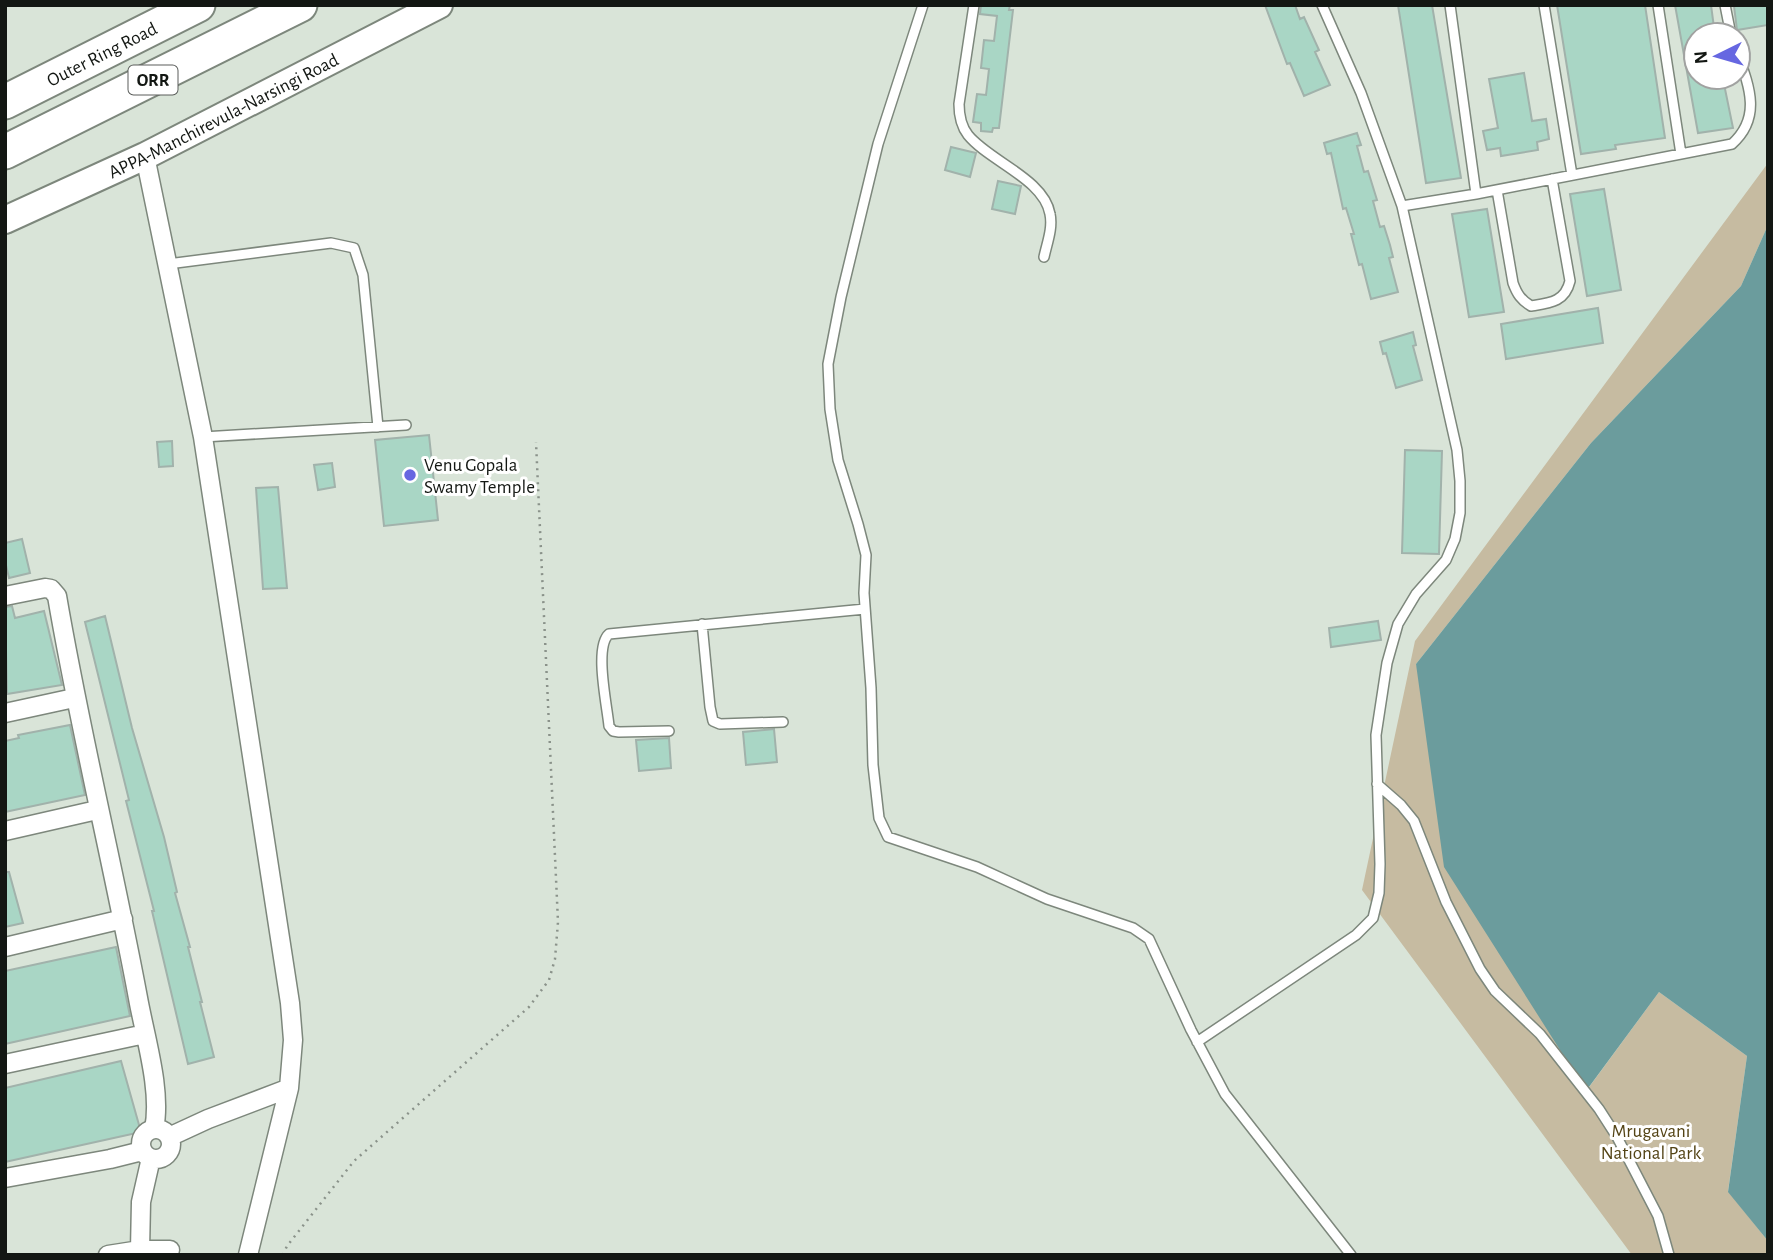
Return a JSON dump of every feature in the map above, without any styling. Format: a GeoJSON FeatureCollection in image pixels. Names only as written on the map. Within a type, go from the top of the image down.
{"type":"FeatureCollection","features":[{"type":"Feature","properties":{"kind":"highway","name":"Outer Ring Road"},"geometry":{"type":"LineString","coordinates":[[5,102],[198,5]]}},
{"type":"Feature","properties":{"kind":"highway","name":"ORR"},"geometry":{"type":"LineString","coordinates":[[5,152],[300,5]]}},
{"type":"Feature","properties":{"kind":"main road","name":"APPA-Manchirevula-Narsingi Road"},"geometry":{"type":"LineString","coordinates":[[5,220],[145,156],[439,5]]}},
{"type":"Feature","properties":{"kind":"street"},"geometry":{"type":"LineString","coordinates":[[145,156],[203,437],[290,1003],[293,1040],[287,1089],[276,1146],[248,1255]]}},
{"type":"Feature","properties":{"kind":"street"},"geometry":{"type":"LineString","coordinates":[[5,596],[45,588],[51,589],[57,596],[74,698],[123,919],[162,1133],[171,1145],[167,1155],[157,1160],[146,1155],[110,1159],[5,1178]]}},
{"type":"Feature","properties":{"kind":"street"},"geometry":{"type":"LineString","coordinates":[[5,713],[74,698]]}},
{"type":"Feature","properties":{"kind":"street"},"geometry":{"type":"LineString","coordinates":[[5,831],[97,810]]}},
{"type":"Feature","properties":{"kind":"street"},"geometry":{"type":"LineString","coordinates":[[5,947],[123,919]]}},
{"type":"Feature","properties":{"kind":"street"},"geometry":{"type":"LineString","coordinates":[[5,1064],[145,1034]]}},
{"type":"Feature","properties":{"kind":"street"},"geometry":{"type":"LineString","coordinates":[[139,1250],[146,1155],[141,1138],[144,1133],[162,1133],[208,1119],[287,1089]]}},
{"type":"Feature","properties":{"kind":"street"},"geometry":{"type":"LineString","coordinates":[[108,1255],[139,1250],[170,1250]]}},
{"type":"Feature","properties":{"kind":"lane"},"geometry":{"type":"LineString","coordinates":[[923,5],[878,144],[841,297],[828,364],[830,410],[838,460],[866,555],[865,609],[879,818],[888,837],[976,867],[1047,900],[1133,928],[1149,939],[1197,1042],[1225,1094],[1351,1255]]}},
{"type":"Feature","properties":{"kind":"lane"},"geometry":{"type":"LineString","coordinates":[[974,5],[959,118],[968,135],[1037,189],[1050,210],[1051,223],[1044,257]]}},
{"type":"Feature","properties":{"kind":"lane"},"geometry":{"type":"LineString","coordinates":[[1197,1042],[1356,936],[1373,918],[1380,864],[1376,734],[1387,663],[1398,624],[1416,594],[1446,560],[1455,539],[1460,513],[1457,450],[1402,206],[1361,93],[1322,5]]}},
{"type":"Feature","properties":{"kind":"lane"},"geometry":{"type":"LineString","coordinates":[[1450,5],[1476,194]]}},
{"type":"Feature","properties":{"kind":"lane"},"geometry":{"type":"LineString","coordinates":[[1544,5],[1572,176]]}},
{"type":"Feature","properties":{"kind":"lane"},"geometry":{"type":"LineString","coordinates":[[1658,5],[1682,154]]}},
{"type":"Feature","properties":{"kind":"lane"},"geometry":{"type":"LineString","coordinates":[[1402,206],[1732,144],[1744,133],[1749,120],[1750,91]]}},
{"type":"Feature","properties":{"kind":"lane"},"geometry":{"type":"LineString","coordinates":[[1496,190],[1516,293],[1522,301],[1531,306],[1555,302],[1567,292],[1570,281],[1552,179]]}},
{"type":"Feature","properties":{"kind":"lane"},"geometry":{"type":"LineString","coordinates":[[168,264],[331,243],[354,248],[363,275],[378,427]]}},
{"type":"Feature","properties":{"kind":"lane"},"geometry":{"type":"LineString","coordinates":[[203,437],[406,425]]}},
{"type":"Feature","properties":{"kind":"lane"},"geometry":{"type":"LineString","coordinates":[[669,731],[619,732],[613,731],[609,726],[602,645],[609,634],[865,609]]}},
{"type":"Feature","properties":{"kind":"lane"},"geometry":{"type":"LineString","coordinates":[[702,624],[713,721],[720,724],[782,722]]}},
{"type":"Feature","properties":{"kind":"lane"},"geometry":{"type":"LineString","coordinates":[[1377,784],[1401,805],[1414,821],[1446,902],[1480,969],[1495,991],[1540,1034],[1599,1109],[1617,1137],[1658,1216],[1669,1255]]}},
{"type":"Feature","properties":{"kind":"path"},"geometry":{"type":"LineString","coordinates":[[283,1255],[287,1245],[354,1161],[529,1007],[549,980],[555,959],[558,922],[536,442]]}},
{"type":"Feature","properties":{"kind":"green space","name":"Mrugavani National Park"},"geometry":{"type":"Polygon","coordinates":[[[1768,163],[1768,225],[1741,286],[1591,443],[1416,664],[1587,1090],[1659,992],[1747,1056],[1728,1191],[1768,1241],[1768,1255],[1632,1255],[1362,890],[1415,641],[1768,163]]]}},
{"type":"Feature","properties":{"kind":"water"},"geometry":{"type":"Polygon","coordinates":[[[1768,225],[1768,1241],[1728,1192],[1747,1056],[1659,992],[1586,1091],[1444,867],[1416,664],[1591,443],[1741,286],[1768,225]]]}},
{"type":"Feature","properties":{"kind":"building"},"geometry":{"type":"Polygon","coordinates":[[[981,5],[1010,5],[1009,10],[1013,10],[999,128],[993,128],[992,132],[981,131],[981,123],[973,122],[977,94],[986,95],[989,69],[981,68],[984,40],[994,41],[997,16],[980,14],[981,5]]]}},
{"type":"Feature","properties":{"kind":"building"},"geometry":{"type":"Polygon","coordinates":[[[1265,5],[1295,5],[1300,19],[1304,17],[1319,50],[1315,52],[1330,85],[1304,96],[1290,63],[1287,64],[1265,5]]]}},
{"type":"Feature","properties":{"kind":"building"},"geometry":{"type":"Polygon","coordinates":[[[1398,5],[1432,5],[1461,178],[1426,183],[1398,5]]]}},
{"type":"Feature","properties":{"kind":"building"},"geometry":{"type":"Polygon","coordinates":[[[1557,5],[1645,5],[1665,138],[1615,145],[1616,149],[1581,154],[1557,5]]]}},
{"type":"Feature","properties":{"kind":"building"},"geometry":{"type":"Polygon","coordinates":[[[1675,5],[1711,5],[1713,21],[1682,21],[1682,44],[1675,5]]]}},
{"type":"Feature","properties":{"kind":"building"},"geometry":{"type":"Polygon","coordinates":[[[1768,5],[1768,25],[1752,28],[1752,21],[1736,21],[1734,6],[1768,5]]]}},
{"type":"Feature","properties":{"kind":"building"},"geometry":{"type":"Polygon","coordinates":[[[1524,73],[1532,121],[1546,119],[1549,139],[1537,142],[1538,150],[1501,156],[1500,148],[1487,150],[1483,131],[1498,128],[1489,79],[1524,73]]]}},
{"type":"Feature","properties":{"kind":"building"},"geometry":{"type":"Polygon","coordinates":[[[1690,91],[1725,91],[1733,128],[1698,133],[1690,91]]]}},
{"type":"Feature","properties":{"kind":"building"},"geometry":{"type":"Polygon","coordinates":[[[1357,133],[1361,145],[1357,146],[1364,172],[1368,171],[1377,200],[1373,201],[1380,227],[1384,226],[1390,245],[1393,257],[1389,258],[1398,292],[1371,299],[1362,264],[1359,265],[1346,208],[1343,209],[1331,153],[1327,154],[1324,143],[1357,133]]]}},
{"type":"Feature","properties":{"kind":"building"},"geometry":{"type":"Polygon","coordinates":[[[951,147],[976,153],[970,177],[945,170],[951,147]]]}},
{"type":"Feature","properties":{"kind":"building"},"geometry":{"type":"Polygon","coordinates":[[[998,181],[1021,186],[1015,214],[992,209],[998,181]]]}},
{"type":"Feature","properties":{"kind":"building"},"geometry":{"type":"Polygon","coordinates":[[[1604,189],[1621,290],[1587,296],[1570,194],[1604,189]]]}},
{"type":"Feature","properties":{"kind":"building"},"geometry":{"type":"Polygon","coordinates":[[[1487,209],[1504,312],[1469,317],[1452,214],[1487,209]]]}},
{"type":"Feature","properties":{"kind":"building"},"geometry":{"type":"Polygon","coordinates":[[[1598,308],[1603,343],[1506,359],[1501,324],[1598,308]]]}},
{"type":"Feature","properties":{"kind":"building"},"geometry":{"type":"Polygon","coordinates":[[[1413,332],[1416,345],[1413,346],[1422,380],[1396,388],[1380,342],[1413,332]]]}},
{"type":"Feature","properties":{"kind":"building"},"geometry":{"type":"Polygon","coordinates":[[[429,435],[438,520],[384,526],[375,440],[429,435]]]}},
{"type":"Feature","properties":{"kind":"building"},"geometry":{"type":"Polygon","coordinates":[[[172,441],[173,466],[159,467],[157,442],[172,441]]]}},
{"type":"Feature","properties":{"kind":"building"},"geometry":{"type":"Polygon","coordinates":[[[1405,450],[1442,451],[1439,554],[1402,553],[1405,450]]]}},
{"type":"Feature","properties":{"kind":"building"},"geometry":{"type":"Polygon","coordinates":[[[332,463],[335,487],[318,490],[314,465],[332,463]]]}},
{"type":"Feature","properties":{"kind":"building"},"geometry":{"type":"Polygon","coordinates":[[[278,487],[287,588],[263,589],[256,488],[278,487]]]}},
{"type":"Feature","properties":{"kind":"building"},"geometry":{"type":"Polygon","coordinates":[[[22,539],[30,573],[9,578],[5,543],[22,539]]]}},
{"type":"Feature","properties":{"kind":"building"},"geometry":{"type":"Polygon","coordinates":[[[12,606],[15,618],[44,611],[62,685],[7,694],[5,607],[12,606]]]}},
{"type":"Feature","properties":{"kind":"building"},"geometry":{"type":"Polygon","coordinates":[[[105,616],[132,728],[164,837],[214,1057],[188,1064],[126,801],[129,800],[85,622],[105,616]]]}},
{"type":"Feature","properties":{"kind":"building"},"geometry":{"type":"Polygon","coordinates":[[[1378,621],[1381,640],[1331,647],[1329,628],[1378,621]]]}},
{"type":"Feature","properties":{"kind":"building"},"geometry":{"type":"Polygon","coordinates":[[[70,725],[85,795],[5,812],[5,741],[19,738],[18,735],[70,725]]]}},
{"type":"Feature","properties":{"kind":"building"},"geometry":{"type":"Polygon","coordinates":[[[774,729],[777,762],[746,765],[743,732],[774,729]]]}},
{"type":"Feature","properties":{"kind":"building"},"geometry":{"type":"Polygon","coordinates":[[[669,738],[671,768],[639,771],[636,740],[669,738]]]}},
{"type":"Feature","properties":{"kind":"building"},"geometry":{"type":"Polygon","coordinates":[[[5,872],[9,872],[23,923],[5,927],[5,872]]]}},
{"type":"Feature","properties":{"kind":"building"},"geometry":{"type":"Polygon","coordinates":[[[116,947],[130,1016],[5,1044],[5,971],[116,947]]]}},
{"type":"Feature","properties":{"kind":"building"},"geometry":{"type":"Polygon","coordinates":[[[121,1061],[141,1132],[5,1162],[5,1088],[121,1061]]]}},
{"type":"Feature","properties":{"kind":"place","name":"Venu Gopala Swamy Temple"},"geometry":{"type":"Point","coordinates":[410,475]}}]}
